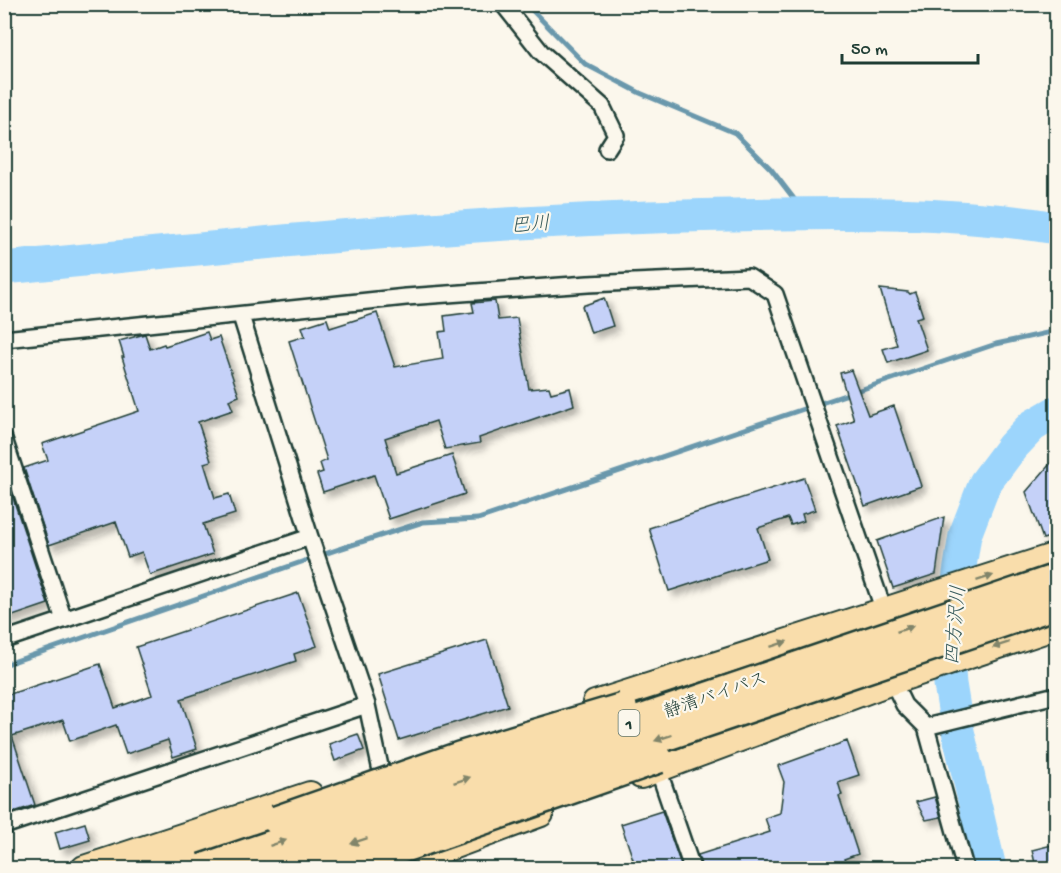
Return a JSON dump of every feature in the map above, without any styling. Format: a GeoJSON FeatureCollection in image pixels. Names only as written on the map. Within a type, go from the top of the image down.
{"type":"FeatureCollection","features":[{"type":"Feature","properties":{"kind":"highway"},"geometry":{"type":"LineString","coordinates":[[84,868],[1056,555]]}},
{"type":"Feature","properties":{"kind":"highway","name":"静清バイパス"},"geometry":{"type":"LineString","coordinates":[[202,868],[1056,578]]}},
{"type":"Feature","properties":{"kind":"highway","name":"静清バイパス"},"geometry":{"type":"LineString","coordinates":[[276,868],[896,670],[1056,605]]}},
{"type":"Feature","properties":{"kind":"highway","name":"1"},"geometry":{"type":"LineString","coordinates":[[408,866],[658,769],[896,670],[1056,627]]}},
{"type":"Feature","properties":{"kind":"highway"},"geometry":{"type":"LineString","coordinates":[[132,868],[459,756],[739,672],[866,642]]}},
{"type":"Feature","properties":{"kind":"highway"},"geometry":{"type":"LineString","coordinates":[[347,868],[787,714],[896,670]]}},
{"type":"Feature","properties":{"kind":"street"},"geometry":{"type":"LineString","coordinates":[[503,4],[541,52],[602,106],[615,135],[607,149]]}},
{"type":"Feature","properties":{"kind":"street"},"geometry":{"type":"LineString","coordinates":[[4,339],[406,297],[588,284],[749,277],[775,294],[896,670],[904,705],[932,725],[965,868]]}},
{"type":"Feature","properties":{"kind":"street"},"geometry":{"type":"LineString","coordinates":[[241,316],[310,537],[367,705],[381,771],[408,866]]}},
{"type":"Feature","properties":{"kind":"street"},"geometry":{"type":"LineString","coordinates":[[4,439],[64,620]]}},
{"type":"Feature","properties":{"kind":"street"},"geometry":{"type":"LineString","coordinates":[[4,640],[310,537]]}},
{"type":"Feature","properties":{"kind":"street"},"geometry":{"type":"LineString","coordinates":[[932,725],[1056,695]]}},
{"type":"Feature","properties":{"kind":"street"},"geometry":{"type":"LineString","coordinates":[[4,826],[367,705]]}},
{"type":"Feature","properties":{"kind":"street"},"geometry":{"type":"LineString","coordinates":[[658,769],[692,868]]}},
{"type":"Feature","properties":{"kind":"building"},"geometry":{"type":"Polygon","coordinates":[[[880,289],[910,294],[915,292],[923,316],[916,318],[927,350],[888,363],[883,349],[897,345],[880,289]]]}},
{"type":"Feature","properties":{"kind":"building"},"geometry":{"type":"Polygon","coordinates":[[[604,298],[613,326],[591,333],[582,306],[604,298]]]}},
{"type":"Feature","properties":{"kind":"building"},"geometry":{"type":"Polygon","coordinates":[[[495,301],[498,320],[517,318],[529,389],[549,387],[551,393],[570,388],[574,405],[479,438],[480,443],[445,449],[436,421],[385,438],[396,473],[452,455],[465,494],[389,519],[374,475],[323,492],[317,474],[323,472],[320,463],[327,460],[289,341],[305,336],[302,327],[327,319],[330,328],[377,313],[395,367],[443,359],[439,332],[446,331],[444,316],[474,312],[472,303],[495,301]]]}},
{"type":"Feature","properties":{"kind":"building"},"geometry":{"type":"Polygon","coordinates":[[[207,332],[210,340],[219,337],[239,396],[229,400],[233,410],[198,422],[211,461],[204,463],[215,498],[229,494],[235,514],[203,524],[213,554],[150,575],[142,552],[128,557],[116,522],[49,545],[24,468],[48,460],[42,444],[139,411],[119,341],[145,334],[150,349],[207,332]]]}},
{"type":"Feature","properties":{"kind":"building"},"geometry":{"type":"Polygon","coordinates":[[[851,370],[868,415],[894,406],[921,486],[865,506],[837,426],[854,420],[840,373],[851,370]]]}},
{"type":"Feature","properties":{"kind":"building"},"geometry":{"type":"Polygon","coordinates":[[[1056,457],[1056,535],[1043,539],[1026,492],[1056,457]]]}},
{"type":"Feature","properties":{"kind":"building"},"geometry":{"type":"Polygon","coordinates":[[[4,475],[48,604],[4,619],[4,475]]]}},
{"type":"Feature","properties":{"kind":"building"},"geometry":{"type":"Polygon","coordinates":[[[804,478],[815,510],[802,514],[804,521],[791,525],[788,518],[758,528],[768,559],[669,591],[649,528],[804,478]]]}},
{"type":"Feature","properties":{"kind":"building"},"geometry":{"type":"Polygon","coordinates":[[[944,517],[936,574],[893,588],[877,541],[944,517]]]}},
{"type":"Feature","properties":{"kind":"building"},"geometry":{"type":"Polygon","coordinates":[[[298,593],[317,646],[294,654],[296,661],[181,699],[197,749],[173,757],[168,740],[126,754],[116,725],[70,741],[63,720],[12,736],[35,805],[11,813],[4,795],[4,696],[100,664],[115,708],[152,695],[136,647],[298,593]]]}},
{"type":"Feature","properties":{"kind":"building"},"geometry":{"type":"Polygon","coordinates":[[[487,640],[508,706],[399,740],[378,674],[487,640]]]}},
{"type":"Feature","properties":{"kind":"building"},"geometry":{"type":"Polygon","coordinates":[[[358,734],[364,750],[335,761],[329,744],[358,734]]]}},
{"type":"Feature","properties":{"kind":"building"},"geometry":{"type":"Polygon","coordinates":[[[847,741],[859,775],[838,782],[842,795],[839,796],[858,854],[844,859],[848,868],[702,868],[698,855],[770,832],[765,818],[780,813],[784,782],[778,766],[847,741]]]}},
{"type":"Feature","properties":{"kind":"building"},"geometry":{"type":"Polygon","coordinates":[[[935,797],[941,817],[926,820],[916,802],[935,797]]]}},
{"type":"Feature","properties":{"kind":"building"},"geometry":{"type":"Polygon","coordinates":[[[662,811],[682,868],[636,868],[621,824],[662,811]]]}},
{"type":"Feature","properties":{"kind":"building"},"geometry":{"type":"Polygon","coordinates":[[[85,823],[90,840],[60,849],[55,832],[85,823]]]}},
{"type":"Feature","properties":{"kind":"building"},"geometry":{"type":"Polygon","coordinates":[[[1056,844],[1056,868],[1036,868],[1032,850],[1056,844]]]}},
{"type":"Feature","properties":{"kind":"waterway"},"geometry":{"type":"LineString","coordinates":[[526,4],[585,64],[640,93],[735,133],[771,169],[805,213]]}},
{"type":"Feature","properties":{"kind":"waterway","name":"巴川"},"geometry":{"type":"LineString","coordinates":[[4,268],[366,234],[638,217],[811,214],[934,215],[1056,228]]}},
{"type":"Feature","properties":{"kind":"waterway"},"geometry":{"type":"LineString","coordinates":[[4,665],[423,522],[478,519],[996,344],[1056,331]]}},
{"type":"Feature","properties":{"kind":"waterway","name":"四方沢川"},"geometry":{"type":"LineString","coordinates":[[990,868],[957,727],[950,684],[948,660],[959,573],[965,535],[985,483],[1012,447],[1032,426],[1056,412]]}}]}
